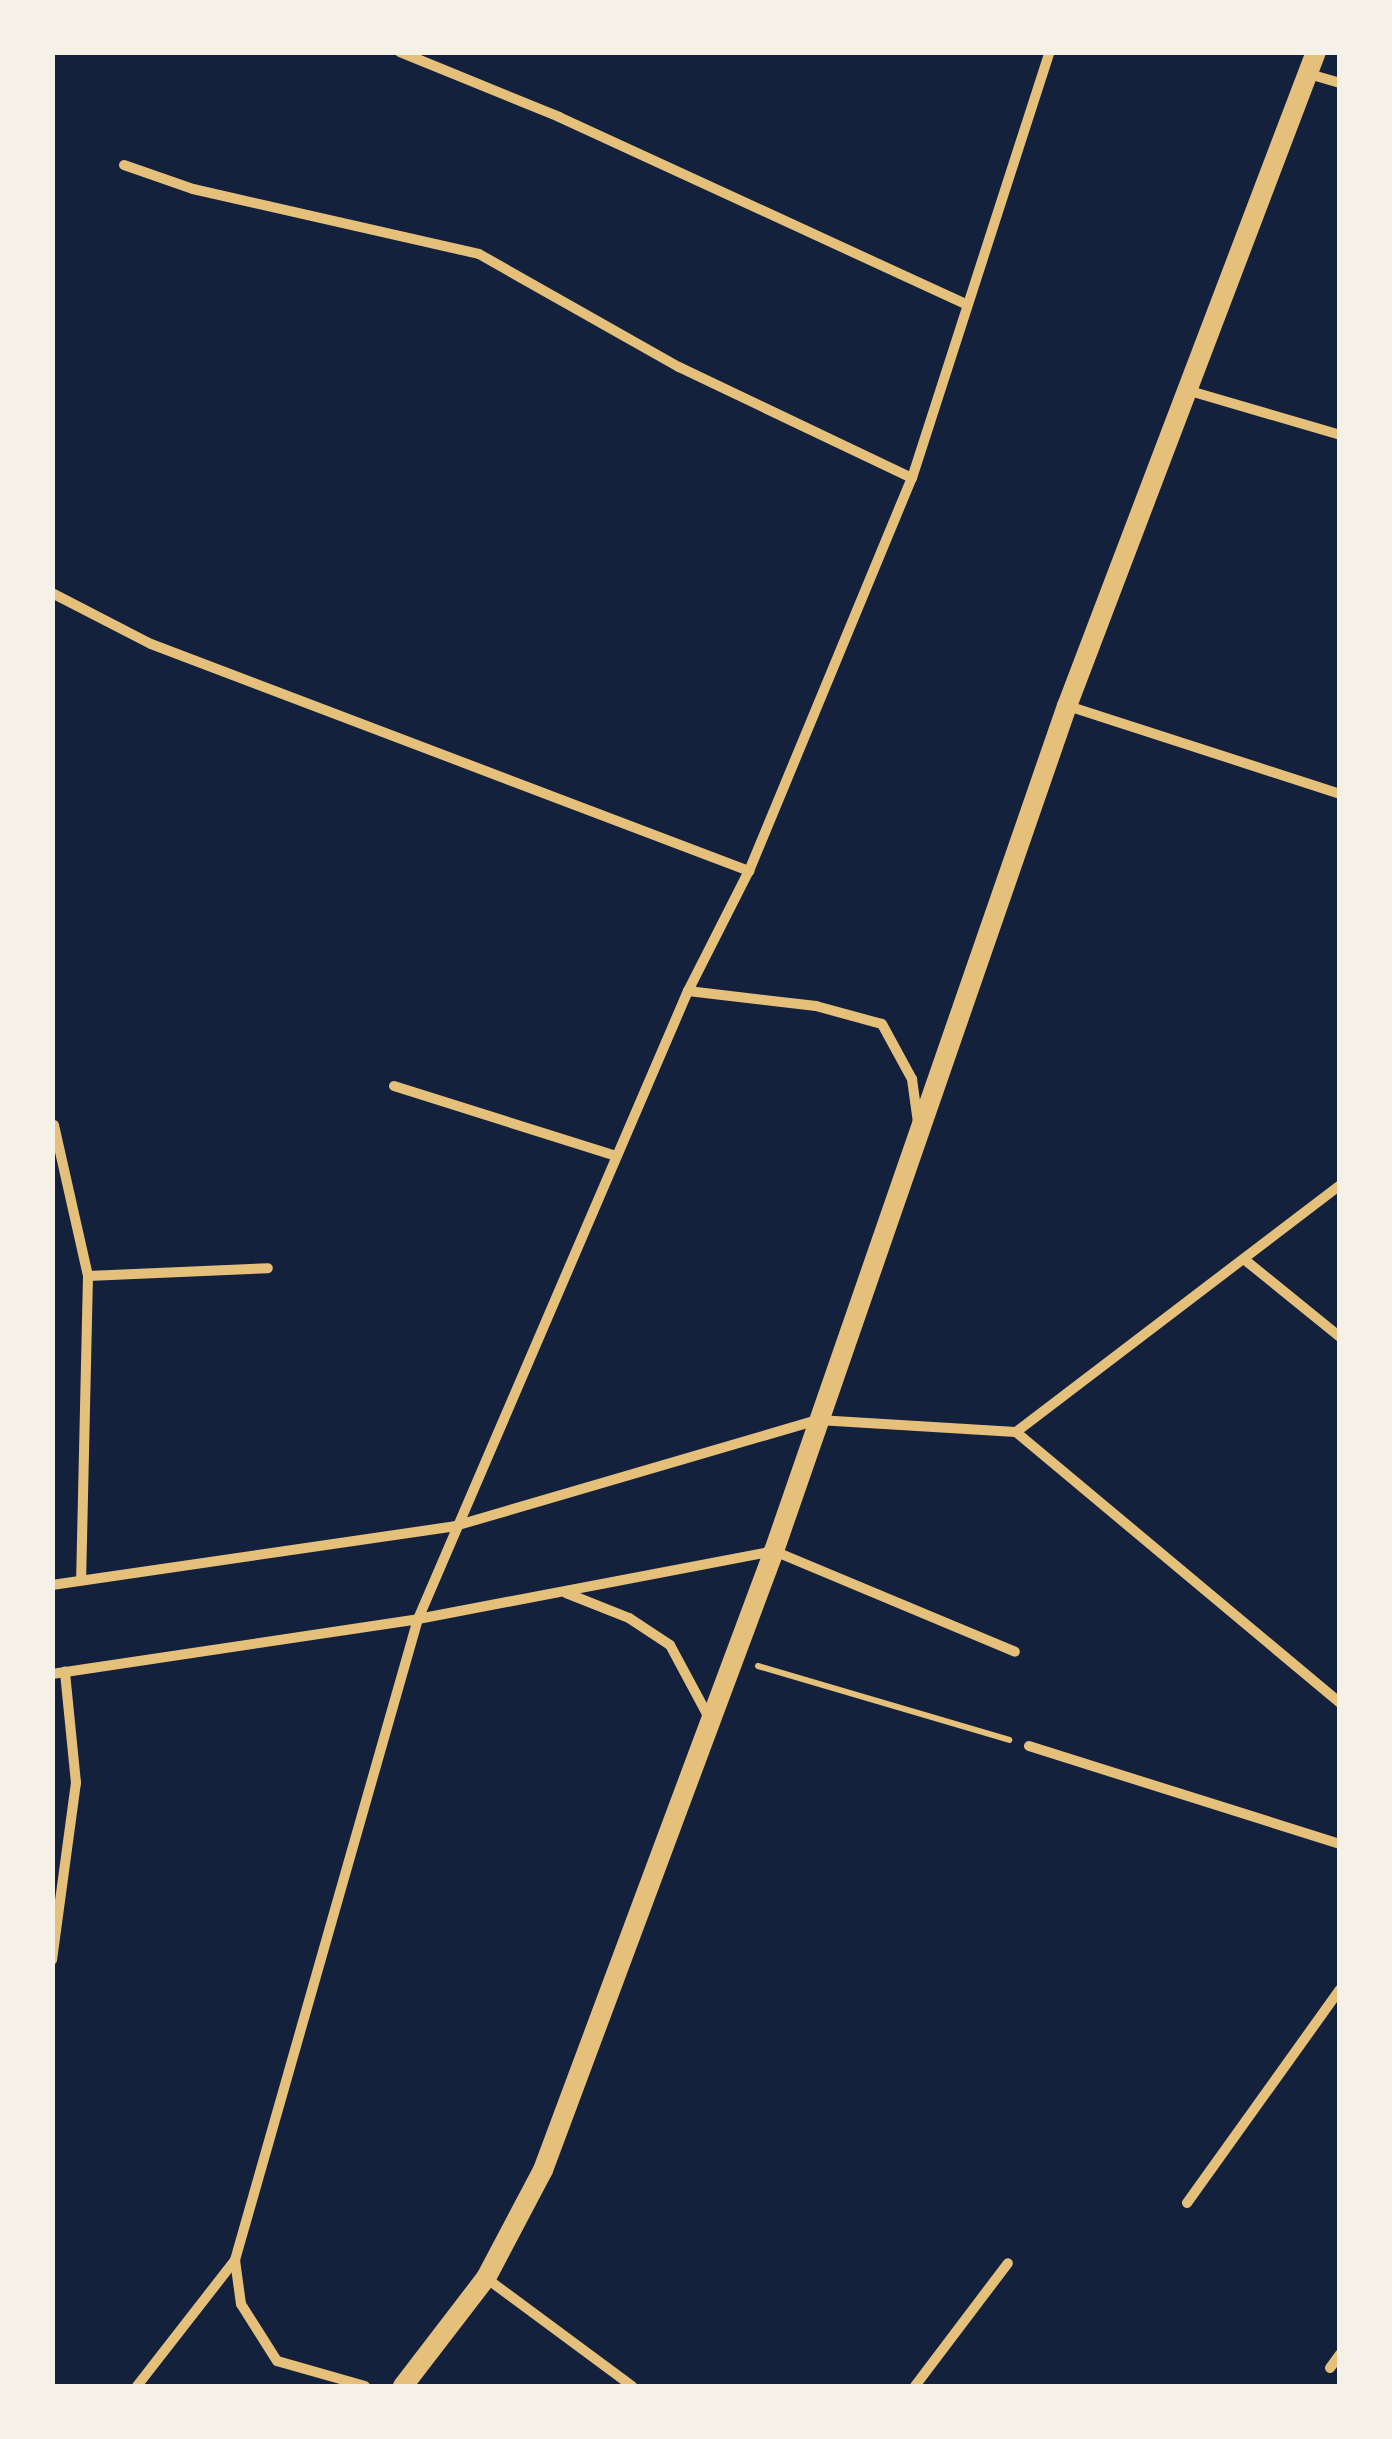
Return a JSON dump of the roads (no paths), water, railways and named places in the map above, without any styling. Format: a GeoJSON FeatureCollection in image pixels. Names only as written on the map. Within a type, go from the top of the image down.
{"type":"FeatureCollection","features":[{"type":"Feature","properties":{"kind":"main road"},"geometry":{"type":"LineString","coordinates":[[402,2386],[486,2278],[543,2170],[774,1551],[1067,706],[1316,52]]}},
{"type":"Feature","properties":{"kind":"street"},"geometry":{"type":"LineString","coordinates":[[400,52],[559,117],[967,305]]}},
{"type":"Feature","properties":{"kind":"street"},"geometry":{"type":"LineString","coordinates":[[136,2386],[236,2260],[418,1618],[688,992],[749,871],[912,478],[1050,52]]}},
{"type":"Feature","properties":{"kind":"street"},"geometry":{"type":"LineString","coordinates":[[1309,74],[1340,83]]}},
{"type":"Feature","properties":{"kind":"street"},"geometry":{"type":"LineString","coordinates":[[124,165],[193,189],[479,254],[679,367],[912,478]]}},
{"type":"Feature","properties":{"kind":"street"},"geometry":{"type":"LineString","coordinates":[[1190,390],[1340,436]]}},
{"type":"Feature","properties":{"kind":"street"},"geometry":{"type":"LineString","coordinates":[[52,593],[151,644],[749,871]]}},
{"type":"Feature","properties":{"kind":"street"},"geometry":{"type":"LineString","coordinates":[[1067,706],[1340,794]]}},
{"type":"Feature","properties":{"kind":"street"},"geometry":{"type":"LineString","coordinates":[[688,992],[816,1006],[882,1024],[912,1080],[919,1134]]}},
{"type":"Feature","properties":{"kind":"street"},"geometry":{"type":"LineString","coordinates":[[394,1086],[616,1156]]}},
{"type":"Feature","properties":{"kind":"street"},"geometry":{"type":"LineString","coordinates":[[54,1125],[88,1276],[80,1580]]}},
{"type":"Feature","properties":{"kind":"street"},"geometry":{"type":"LineString","coordinates":[[1016,1432],[1340,1186]]}},
{"type":"Feature","properties":{"kind":"street"},"geometry":{"type":"LineString","coordinates":[[1245,1260],[1340,1337]]}},
{"type":"Feature","properties":{"kind":"street"},"geometry":{"type":"LineString","coordinates":[[88,1276],[268,1268]]}},
{"type":"Feature","properties":{"kind":"street"},"geometry":{"type":"LineString","coordinates":[[52,1584],[455,1526],[818,1420],[1016,1432],[1340,1703]]}},
{"type":"Feature","properties":{"kind":"street"},"geometry":{"type":"LineString","coordinates":[[52,1960],[76,1783],[59,1673],[565,1593],[774,1551],[1015,1652]]}},
{"type":"Feature","properties":{"kind":"street"},"geometry":{"type":"LineString","coordinates":[[565,1593],[628,1618],[670,1644],[710,1720]]}},
{"type":"Feature","properties":{"kind":"street"},"geometry":{"type":"LineString","coordinates":[[1029,1746],[1340,1844]]}},
{"type":"Feature","properties":{"kind":"street"},"geometry":{"type":"LineString","coordinates":[[1187,2203],[1340,1989]]}},
{"type":"Feature","properties":{"kind":"street"},"geometry":{"type":"LineString","coordinates":[[236,2260],[242,2304],[277,2361],[365,2386]]}},
{"type":"Feature","properties":{"kind":"street"},"geometry":{"type":"LineString","coordinates":[[915,2386],[1008,2263]]}},
{"type":"Feature","properties":{"kind":"street"},"geometry":{"type":"LineString","coordinates":[[486,2278],[632,2386]]}},
{"type":"Feature","properties":{"kind":"street"},"geometry":{"type":"LineString","coordinates":[[1330,2368],[1340,2354]]}}]}
